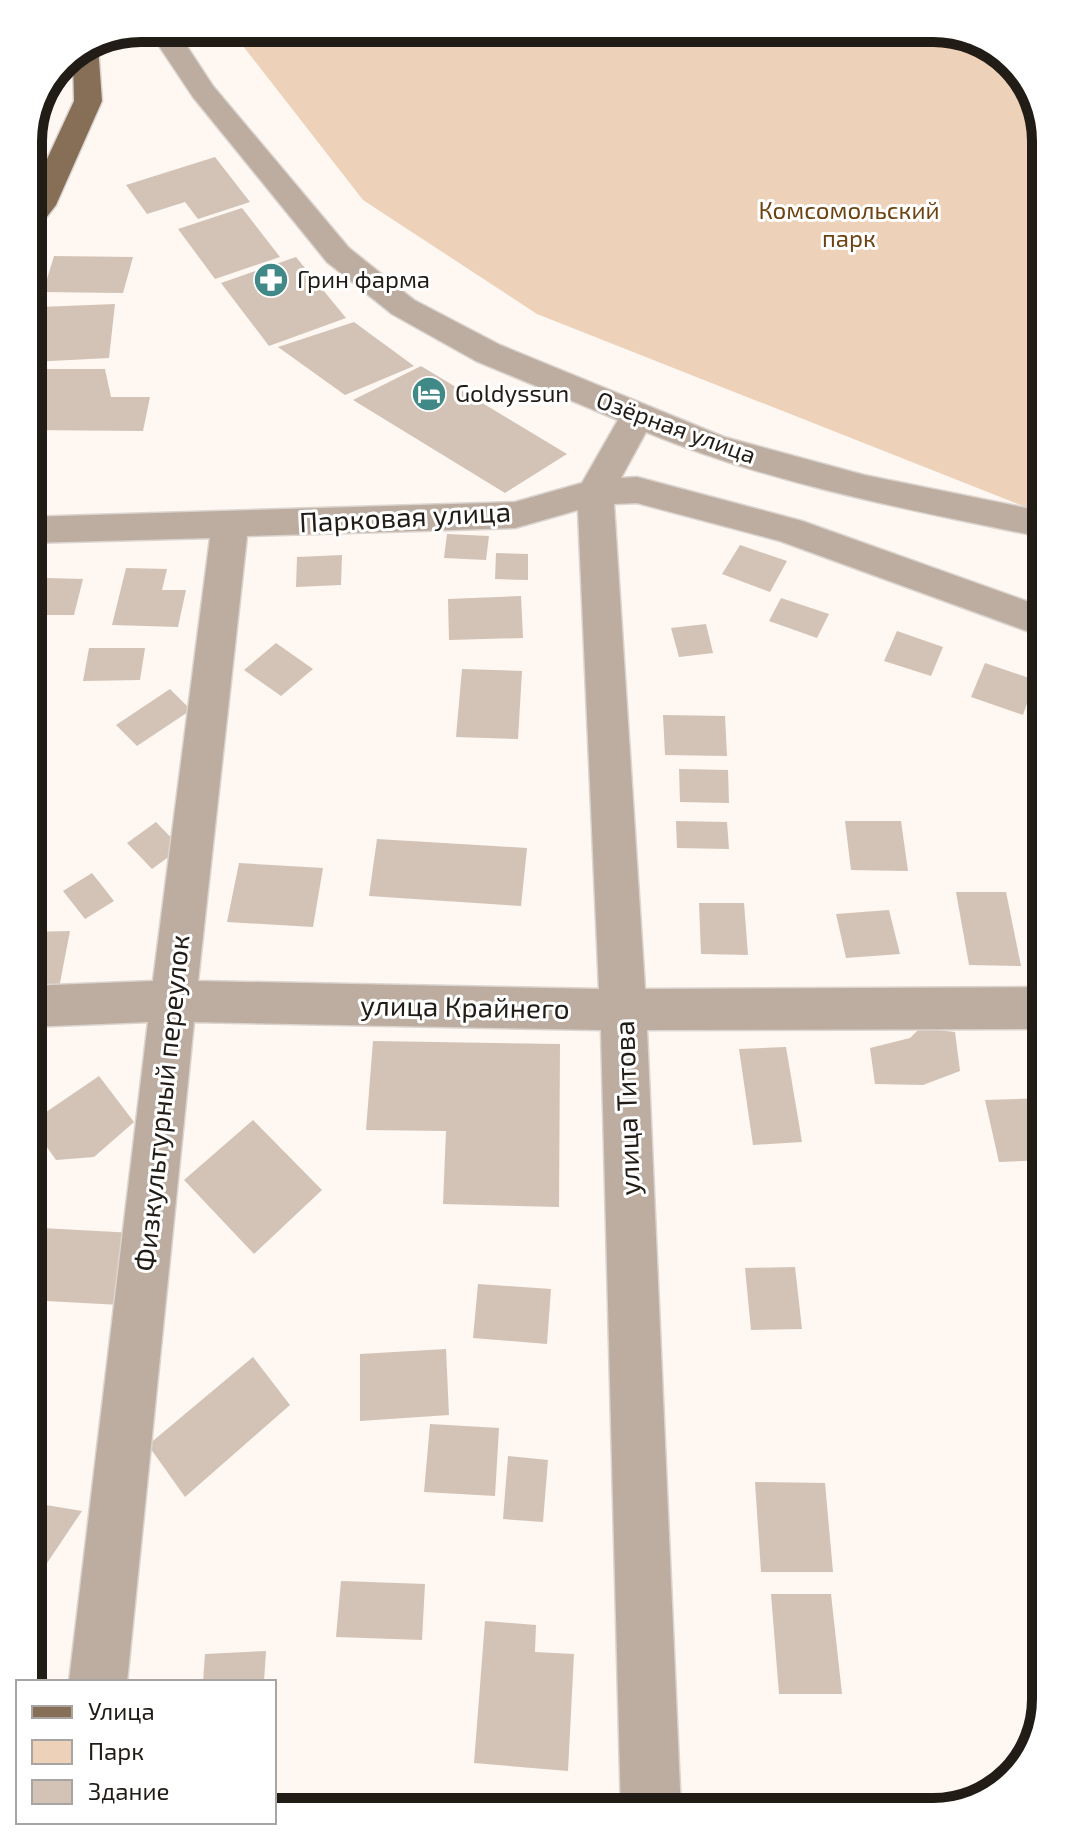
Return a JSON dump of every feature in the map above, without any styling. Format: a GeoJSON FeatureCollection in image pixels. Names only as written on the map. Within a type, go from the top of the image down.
{"type":"FeatureCollection","features":[{"type":"Feature","properties":{"kind":"main road"},"geometry":{"type":"LineString","coordinates":[[42,203],[88,101],[87,58]]}},
{"type":"Feature","properties":{"kind":"street","name":"Озёрная улица"},"geometry":{"type":"LineString","coordinates":[[170,42],[203,91],[338,255],[415,314],[488,353],[713,446],[864,488],[1032,522]]}},
{"type":"Feature","properties":{"kind":"street"},"geometry":{"type":"LineString","coordinates":[[595,492],[638,416]]}},
{"type":"Feature","properties":{"kind":"street","name":"Парковая улица"},"geometry":{"type":"LineString","coordinates":[[42,530],[515,515],[595,492],[637,490],[789,530],[1032,618]]}},
{"type":"Feature","properties":{"kind":"street","name":"улица Титова"},"geometry":{"type":"LineString","coordinates":[[595,492],[623,1010],[651,1798]]}},
{"type":"Feature","properties":{"kind":"street","name":"Физкультурный переулок"},"geometry":{"type":"LineString","coordinates":[[98,1680],[173,1001],[230,525]]}},
{"type":"Feature","properties":{"kind":"street","name":"улица Крайнего"},"geometry":{"type":"LineString","coordinates":[[42,1006],[173,1001],[623,1010],[1032,1008]]}},
{"type":"Feature","properties":{"kind":"green space","name":"Комсомольский парк"},"geometry":{"type":"Polygon","coordinates":[[[240,42],[939,42],[977,52],[998,67],[1015,86],[1029,115],[1031,128],[1032,509],[537,314],[363,200],[240,42]]]}},
{"type":"Feature","properties":{"kind":"building"},"geometry":{"type":"Polygon","coordinates":[[[215,157],[250,202],[198,219],[185,202],[147,214],[126,185],[215,157]]]}},
{"type":"Feature","properties":{"kind":"building"},"geometry":{"type":"Polygon","coordinates":[[[242,208],[280,257],[215,279],[178,229],[242,208]]]}},
{"type":"Feature","properties":{"kind":"building"},"geometry":{"type":"Polygon","coordinates":[[[54,256],[133,257],[123,293],[43,292],[54,256]]]}},
{"type":"Feature","properties":{"kind":"building"},"geometry":{"type":"Polygon","coordinates":[[[296,257],[346,318],[269,346],[221,283],[296,257]]]}},
{"type":"Feature","properties":{"kind":"building"},"geometry":{"type":"Polygon","coordinates":[[[115,304],[109,358],[42,361],[42,307],[115,304]]]}},
{"type":"Feature","properties":{"kind":"building"},"geometry":{"type":"Polygon","coordinates":[[[354,322],[414,366],[345,395],[278,347],[354,322]]]}},
{"type":"Feature","properties":{"kind":"building"},"geometry":{"type":"Polygon","coordinates":[[[421,366],[567,454],[505,493],[353,400],[421,366]]]}},
{"type":"Feature","properties":{"kind":"building"},"geometry":{"type":"Polygon","coordinates":[[[42,369],[105,369],[111,397],[150,397],[143,431],[42,430],[42,369]]]}},
{"type":"Feature","properties":{"kind":"building"},"geometry":{"type":"Polygon","coordinates":[[[447,534],[489,536],[486,560],[444,558],[447,534]]]}},
{"type":"Feature","properties":{"kind":"building"},"geometry":{"type":"Polygon","coordinates":[[[740,545],[787,561],[770,592],[722,574],[740,545]]]}},
{"type":"Feature","properties":{"kind":"building"},"geometry":{"type":"Polygon","coordinates":[[[496,553],[528,554],[528,580],[495,579],[496,553]]]}},
{"type":"Feature","properties":{"kind":"building"},"geometry":{"type":"Polygon","coordinates":[[[342,555],[341,585],[296,587],[297,557],[342,555]]]}},
{"type":"Feature","properties":{"kind":"building"},"geometry":{"type":"Polygon","coordinates":[[[126,568],[167,569],[162,590],[186,590],[178,627],[112,625],[126,568]]]}},
{"type":"Feature","properties":{"kind":"building"},"geometry":{"type":"Polygon","coordinates":[[[46,578],[83,579],[74,615],[42,615],[46,578]]]}},
{"type":"Feature","properties":{"kind":"building"},"geometry":{"type":"Polygon","coordinates":[[[521,596],[523,638],[449,640],[448,599],[521,596]]]}},
{"type":"Feature","properties":{"kind":"building"},"geometry":{"type":"Polygon","coordinates":[[[781,598],[829,614],[817,638],[769,621],[781,598]]]}},
{"type":"Feature","properties":{"kind":"building"},"geometry":{"type":"Polygon","coordinates":[[[706,624],[713,653],[679,657],[671,628],[706,624]]]}},
{"type":"Feature","properties":{"kind":"building"},"geometry":{"type":"Polygon","coordinates":[[[897,631],[943,647],[931,676],[884,661],[897,631]]]}},
{"type":"Feature","properties":{"kind":"building"},"geometry":{"type":"Polygon","coordinates":[[[276,643],[313,669],[281,696],[244,670],[276,643]]]}},
{"type":"Feature","properties":{"kind":"building"},"geometry":{"type":"Polygon","coordinates":[[[89,648],[145,648],[140,680],[83,681],[89,648]]]}},
{"type":"Feature","properties":{"kind":"building"},"geometry":{"type":"Polygon","coordinates":[[[985,663],[1032,679],[1023,715],[971,697],[985,663]]]}},
{"type":"Feature","properties":{"kind":"building"},"geometry":{"type":"Polygon","coordinates":[[[462,669],[522,671],[518,739],[456,737],[462,669]]]}},
{"type":"Feature","properties":{"kind":"building"},"geometry":{"type":"Polygon","coordinates":[[[170,689],[191,710],[137,746],[116,725],[170,689]]]}},
{"type":"Feature","properties":{"kind":"building"},"geometry":{"type":"Polygon","coordinates":[[[663,715],[725,716],[727,756],[665,755],[663,715]]]}},
{"type":"Feature","properties":{"kind":"building"},"geometry":{"type":"Polygon","coordinates":[[[679,769],[728,770],[729,803],[680,802],[679,769]]]}},
{"type":"Feature","properties":{"kind":"building"},"geometry":{"type":"Polygon","coordinates":[[[676,821],[727,822],[729,849],[677,848],[676,821]]]}},
{"type":"Feature","properties":{"kind":"building"},"geometry":{"type":"Polygon","coordinates":[[[845,821],[901,821],[908,871],[851,870],[845,821]]]}},
{"type":"Feature","properties":{"kind":"building"},"geometry":{"type":"Polygon","coordinates":[[[156,822],[181,848],[152,869],[127,843],[156,822]]]}},
{"type":"Feature","properties":{"kind":"building"},"geometry":{"type":"Polygon","coordinates":[[[377,839],[527,848],[521,906],[369,896],[377,839]]]}},
{"type":"Feature","properties":{"kind":"building"},"geometry":{"type":"Polygon","coordinates":[[[239,863],[323,868],[313,927],[227,922],[239,863]]]}},
{"type":"Feature","properties":{"kind":"building"},"geometry":{"type":"Polygon","coordinates":[[[92,873],[114,901],[85,919],[63,891],[92,873]]]}},
{"type":"Feature","properties":{"kind":"building"},"geometry":{"type":"Polygon","coordinates":[[[956,892],[1006,892],[1021,966],[969,965],[956,892]]]}},
{"type":"Feature","properties":{"kind":"building"},"geometry":{"type":"Polygon","coordinates":[[[699,903],[744,903],[748,955],[701,954],[699,903]]]}},
{"type":"Feature","properties":{"kind":"building"},"geometry":{"type":"Polygon","coordinates":[[[889,910],[900,954],[846,958],[836,914],[889,910]]]}},
{"type":"Feature","properties":{"kind":"building"},"geometry":{"type":"Polygon","coordinates":[[[70,931],[59,988],[42,989],[42,932],[70,931]]]}},
{"type":"Feature","properties":{"kind":"building"},"geometry":{"type":"Polygon","coordinates":[[[920,1028],[955,1032],[960,1071],[923,1085],[875,1084],[870,1048],[910,1038],[920,1028]]]}},
{"type":"Feature","properties":{"kind":"building"},"geometry":{"type":"Polygon","coordinates":[[[373,1041],[560,1044],[559,1207],[443,1204],[446,1131],[366,1130],[373,1041]]]}},
{"type":"Feature","properties":{"kind":"building"},"geometry":{"type":"Polygon","coordinates":[[[786,1047],[802,1142],[753,1145],[739,1049],[786,1047]]]}},
{"type":"Feature","properties":{"kind":"building"},"geometry":{"type":"Polygon","coordinates":[[[99,1076],[134,1122],[94,1157],[56,1160],[42,1140],[42,1115],[99,1076]]]}},
{"type":"Feature","properties":{"kind":"building"},"geometry":{"type":"Polygon","coordinates":[[[1032,1098],[1032,1161],[999,1162],[985,1100],[1032,1098]]]}},
{"type":"Feature","properties":{"kind":"building"},"geometry":{"type":"Polygon","coordinates":[[[253,1120],[322,1190],[254,1254],[184,1180],[253,1120]]]}},
{"type":"Feature","properties":{"kind":"building"},"geometry":{"type":"Polygon","coordinates":[[[42,1228],[134,1233],[120,1305],[42,1301],[42,1228]]]}},
{"type":"Feature","properties":{"kind":"building"},"geometry":{"type":"Polygon","coordinates":[[[795,1267],[802,1329],[751,1330],[745,1268],[795,1267]]]}},
{"type":"Feature","properties":{"kind":"building"},"geometry":{"type":"Polygon","coordinates":[[[478,1284],[551,1289],[547,1344],[473,1338],[478,1284]]]}},
{"type":"Feature","properties":{"kind":"building"},"geometry":{"type":"Polygon","coordinates":[[[446,1349],[449,1415],[360,1421],[360,1354],[446,1349]]]}},
{"type":"Feature","properties":{"kind":"building"},"geometry":{"type":"Polygon","coordinates":[[[253,1357],[290,1405],[185,1497],[148,1445],[253,1357]]]}},
{"type":"Feature","properties":{"kind":"building"},"geometry":{"type":"Polygon","coordinates":[[[430,1424],[499,1428],[495,1496],[424,1492],[430,1424]]]}},
{"type":"Feature","properties":{"kind":"building"},"geometry":{"type":"Polygon","coordinates":[[[508,1456],[548,1460],[543,1522],[503,1519],[508,1456]]]}},
{"type":"Feature","properties":{"kind":"building"},"geometry":{"type":"Polygon","coordinates":[[[755,1482],[825,1483],[833,1572],[761,1572],[755,1482]]]}},
{"type":"Feature","properties":{"kind":"building"},"geometry":{"type":"Polygon","coordinates":[[[42,1504],[82,1511],[42,1571],[42,1504]]]}},
{"type":"Feature","properties":{"kind":"building"},"geometry":{"type":"Polygon","coordinates":[[[341,1581],[425,1584],[422,1640],[336,1637],[341,1581]]]}},
{"type":"Feature","properties":{"kind":"building"},"geometry":{"type":"Polygon","coordinates":[[[771,1594],[831,1594],[842,1694],[779,1694],[771,1594]]]}},
{"type":"Feature","properties":{"kind":"building"},"geometry":{"type":"Polygon","coordinates":[[[485,1621],[536,1625],[535,1652],[574,1654],[568,1771],[474,1763],[485,1621]]]}},
{"type":"Feature","properties":{"kind":"building"},"geometry":{"type":"Polygon","coordinates":[[[266,1651],[264,1680],[203,1680],[205,1654],[266,1651]]]}},
{"type":"Feature","properties":{"kind":"place","name":"Грин фарма"},"geometry":{"type":"Point","coordinates":[271,280]}},
{"type":"Feature","properties":{"kind":"place","name":"Goldyssun"},"geometry":{"type":"Point","coordinates":[429,394]}}]}
